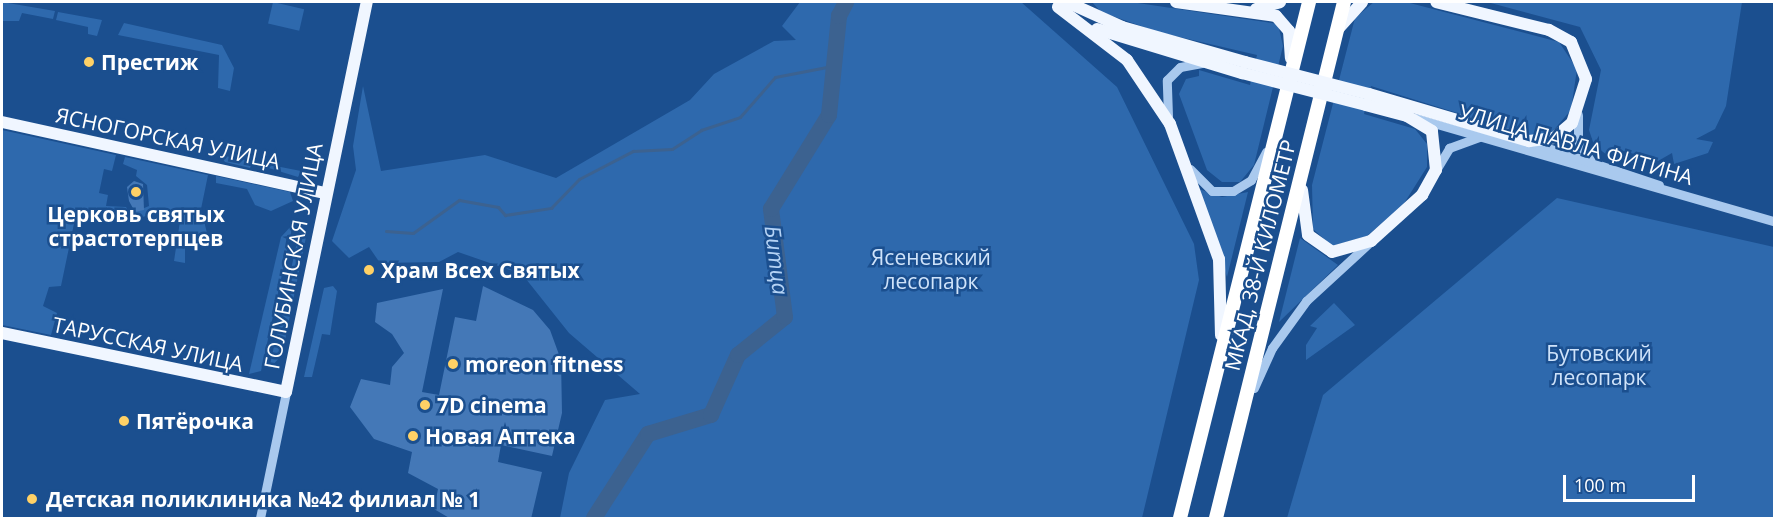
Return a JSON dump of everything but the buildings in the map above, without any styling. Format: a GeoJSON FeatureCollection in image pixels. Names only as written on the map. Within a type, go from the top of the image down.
{"type":"FeatureCollection","features":[{"type":"Feature","properties":{"kind":"highway","name":"МКАД, 38-Й КИЛОМЕТР"},"geometry":{"type":"LineString","coordinates":[[1180,519],[1308,2]]}},
{"type":"Feature","properties":{"kind":"highway","name":"МКАД, 38-Й КИЛОМЕТР"},"geometry":{"type":"LineString","coordinates":[[1216,519],[1344,2]]}},
{"type":"Feature","properties":{"kind":"main road","name":"ГОЛУБИНСКАЯ УЛИЦА"},"geometry":{"type":"LineString","coordinates":[[286,392],[325,193],[367,2]]}},
{"type":"Feature","properties":{"kind":"main road"},"geometry":{"type":"LineString","coordinates":[[1086,2],[1096,17]]}},
{"type":"Feature","properties":{"kind":"main road"},"geometry":{"type":"LineString","coordinates":[[1176,2],[1251,10],[1276,16],[1289,31],[1292,57],[1284,98]]}},
{"type":"Feature","properties":{"kind":"main road"},"geometry":{"type":"LineString","coordinates":[[1251,10],[1280,2]]}},
{"type":"Feature","properties":{"kind":"main road"},"geometry":{"type":"LineString","coordinates":[[1337,30],[1362,2]]}},
{"type":"Feature","properties":{"kind":"main road"},"geometry":{"type":"LineString","coordinates":[[1436,2],[1549,30],[1571,42],[1586,79],[1579,110],[1554,138],[1529,141]]}},
{"type":"Feature","properties":{"kind":"main road"},"geometry":{"type":"LineString","coordinates":[[1058,3],[1127,60],[1170,124],[1186,162],[1222,276],[1216,375]]}},
{"type":"Feature","properties":{"kind":"main road","name":"УЛИЦА ПАВЛА ФИТИНА"},"geometry":{"type":"LineString","coordinates":[[1058,3],[1244,68],[1529,141]]}},
{"type":"Feature","properties":{"kind":"main road","name":"УЛИЦА ПАВЛА ФИТИНА"},"geometry":{"type":"LineString","coordinates":[[1058,3],[1110,34],[1202,63],[1244,68]]}},
{"type":"Feature","properties":{"kind":"main road","name":"УЛИЦА ПАВЛА ФИТИНА"},"geometry":{"type":"LineString","coordinates":[[1367,99],[1407,116]]}},
{"type":"Feature","properties":{"kind":"main road"},"geometry":{"type":"LineString","coordinates":[[1310,139],[1301,203],[1308,236],[1332,252],[1371,241],[1411,208],[1436,170],[1432,131],[1407,116]]}},
{"type":"Feature","properties":{"kind":"main road","name":"ЯСНОГОРСКАЯ УЛИЦА"},"geometry":{"type":"LineString","coordinates":[[2,122],[325,193]]}},
{"type":"Feature","properties":{"kind":"main road","name":"ТАРУССКАЯ УЛИЦА"},"geometry":{"type":"LineString","coordinates":[[2,333],[286,392]]}},
{"type":"Feature","properties":{"kind":"street"},"geometry":{"type":"LineString","coordinates":[[1170,124],[1164,102],[1167,80],[1180,67],[1202,63]]}},
{"type":"Feature","properties":{"kind":"street"},"geometry":{"type":"LineString","coordinates":[[1186,162],[1212,191],[1243,187],[1260,167],[1284,98]]}},
{"type":"Feature","properties":{"kind":"street"},"geometry":{"type":"LineString","coordinates":[[1579,110],[1578,142],[1592,161]]}},
{"type":"Feature","properties":{"kind":"street","name":"УЛИЦА ПАВЛА ФИТИНА"},"geometry":{"type":"LineString","coordinates":[[1407,116],[1701,201]]}},
{"type":"Feature","properties":{"kind":"street"},"geometry":{"type":"LineString","coordinates":[[1436,170],[1449,148],[1480,137]]}},
{"type":"Feature","properties":{"kind":"street","name":"УЛИЦА ПАВЛА ФИТИНА"},"geometry":{"type":"LineString","coordinates":[[1529,141],[1592,161],[1701,201]]}},
{"type":"Feature","properties":{"kind":"street"},"geometry":{"type":"LineString","coordinates":[[1701,201],[1774,220]]}},
{"type":"Feature","properties":{"kind":"street"},"geometry":{"type":"LineString","coordinates":[[1238,429],[1262,368],[1288,324],[1371,241]]}},
{"type":"Feature","properties":{"kind":"street","name":"ГОЛУБИНСКАЯ УЛИЦА"},"geometry":{"type":"LineString","coordinates":[[260,519],[286,392]]}},
{"type":"Feature","properties":{"kind":"green space"},"geometry":{"type":"Polygon","coordinates":[[[2,2],[55,11],[53,19],[22,13],[19,21],[2,21],[2,2]]]}},
{"type":"Feature","properties":{"kind":"green space"},"geometry":{"type":"Polygon","coordinates":[[[273,2],[304,9],[299,31],[268,23],[273,2]]]}},
{"type":"Feature","properties":{"kind":"green space","name":"Ясеневский лесопарк"},"geometry":{"type":"Polygon","coordinates":[[[800,2],[1021,2],[1117,87],[1194,244],[1199,280],[1142,518],[560,518],[569,473],[605,400],[640,394],[569,333],[522,274],[458,252],[439,262],[380,263],[369,247],[349,258],[332,241],[356,170],[353,146],[363,86],[381,171],[485,155],[556,178],[690,100],[714,74],[774,41],[796,40],[782,26],[800,2]]]}},
{"type":"Feature","properties":{"kind":"green space"},"geometry":{"type":"Polygon","coordinates":[[[1092,2],[1131,2],[1278,24],[1283,46],[1254,165],[1240,182],[1222,182],[1207,170],[1179,94],[1186,79],[1199,76],[1199,70],[1250,85],[1257,55],[1158,32],[1101,12],[1092,2]]]}},
{"type":"Feature","properties":{"kind":"green space"},"geometry":{"type":"Polygon","coordinates":[[[1374,2],[1406,2],[1559,42],[1577,69],[1571,110],[1552,132],[1531,136],[1371,86],[1364,114],[1415,129],[1427,144],[1427,167],[1403,205],[1367,236],[1332,246],[1313,229],[1312,185],[1355,18],[1374,2]]]}},
{"type":"Feature","properties":{"kind":"green space"},"geometry":{"type":"Polygon","coordinates":[[[1487,2],[1742,2],[1726,106],[1715,129],[1696,139],[1713,142],[1708,153],[1674,164],[1672,153],[1658,161],[1617,149],[1607,155],[1594,145],[1589,130],[1601,70],[1580,27],[1487,2]]]}},
{"type":"Feature","properties":{"kind":"green space"},"geometry":{"type":"Polygon","coordinates":[[[58,12],[102,20],[97,36],[88,34],[88,27],[56,20],[58,12]]]}},
{"type":"Feature","properties":{"kind":"green space"},"geometry":{"type":"Polygon","coordinates":[[[124,23],[222,45],[234,68],[230,91],[218,88],[219,55],[118,35],[124,23]]]}},
{"type":"Feature","properties":{"kind":"green space"},"geometry":{"type":"Polygon","coordinates":[[[2,130],[116,155],[112,171],[104,169],[99,193],[108,195],[106,206],[126,207],[130,214],[149,206],[147,185],[136,176],[137,170],[123,164],[125,157],[208,175],[201,209],[208,237],[194,236],[185,247],[185,263],[174,261],[180,221],[168,211],[129,220],[106,210],[76,214],[61,286],[49,287],[43,306],[57,313],[51,335],[2,325],[2,130]]]}},
{"type":"Feature","properties":{"kind":"green space"},"geometry":{"type":"Polygon","coordinates":[[[220,155],[301,171],[298,177],[252,163],[250,168],[225,162],[220,155]]]}},
{"type":"Feature","properties":{"kind":"green space"},"geometry":{"type":"Polygon","coordinates":[[[216,176],[290,192],[293,201],[271,211],[255,205],[247,189],[216,183],[216,176]]]}},
{"type":"Feature","properties":{"kind":"green space"},"geometry":{"type":"Polygon","coordinates":[[[1199,189],[1222,197],[1248,192],[1227,277],[1199,189]]]}},
{"type":"Feature","properties":{"kind":"green space","name":"Бутовский лесопарк"},"geometry":{"type":"Polygon","coordinates":[[[1557,198],[1774,247],[1774,518],[1287,518],[1323,395],[1557,198]]]}},
{"type":"Feature","properties":{"kind":"green space"},"geometry":{"type":"Polygon","coordinates":[[[293,224],[261,371],[249,374],[281,237],[293,224]]]}},
{"type":"Feature","properties":{"kind":"green space"},"geometry":{"type":"Polygon","coordinates":[[[301,224],[307,232],[282,355],[269,369],[301,224]]]}},
{"type":"Feature","properties":{"kind":"green space"},"geometry":{"type":"Polygon","coordinates":[[[1300,238],[1338,265],[1279,322],[1300,238]]]}},
{"type":"Feature","properties":{"kind":"green space"},"geometry":{"type":"Polygon","coordinates":[[[333,286],[337,291],[330,335],[322,334],[312,377],[304,377],[324,288],[333,286]]]}},
{"type":"Feature","properties":{"kind":"green space"},"geometry":{"type":"Polygon","coordinates":[[[1334,303],[1355,325],[1306,360],[1306,345],[1317,328],[1310,326],[1334,303]]]}},
{"type":"Feature","properties":{"kind":"waterway","name":"Битца"},"geometry":{"type":"LineString","coordinates":[[594,518],[648,434],[711,415],[738,355],[785,317],[771,209],[829,115],[839,16],[846,2]]}},
{"type":"Feature","properties":{"kind":"waterway"},"geometry":{"type":"LineString","coordinates":[[386,231],[413,233],[459,200],[498,207],[505,215],[551,208],[579,179],[633,151],[672,149],[701,130],[740,117],[775,77],[832,66]]}},
{"type":"Feature","properties":{"kind":"place","name":"Престиж"},"geometry":{"type":"Point","coordinates":[89,62]}},
{"type":"Feature","properties":{"kind":"place","name":"Церковь святых страстотерпцев"},"geometry":{"type":"Point","coordinates":[136,192]}},
{"type":"Feature","properties":{"kind":"place","name":"Храм Всех Святых"},"geometry":{"type":"Point","coordinates":[369,270]}},
{"type":"Feature","properties":{"kind":"place","name":"moreon fitness"},"geometry":{"type":"Point","coordinates":[453,364]}},
{"type":"Feature","properties":{"kind":"place","name":"7D cinema"},"geometry":{"type":"Point","coordinates":[425,405]}},
{"type":"Feature","properties":{"kind":"place","name":"Пятёрочка"},"geometry":{"type":"Point","coordinates":[124,421]}},
{"type":"Feature","properties":{"kind":"place","name":"Новая Аптека"},"geometry":{"type":"Point","coordinates":[413,436]}},
{"type":"Feature","properties":{"kind":"place","name":"Детская поликлиника №42 филиал № 1"},"geometry":{"type":"Point","coordinates":[32,499]}}]}
